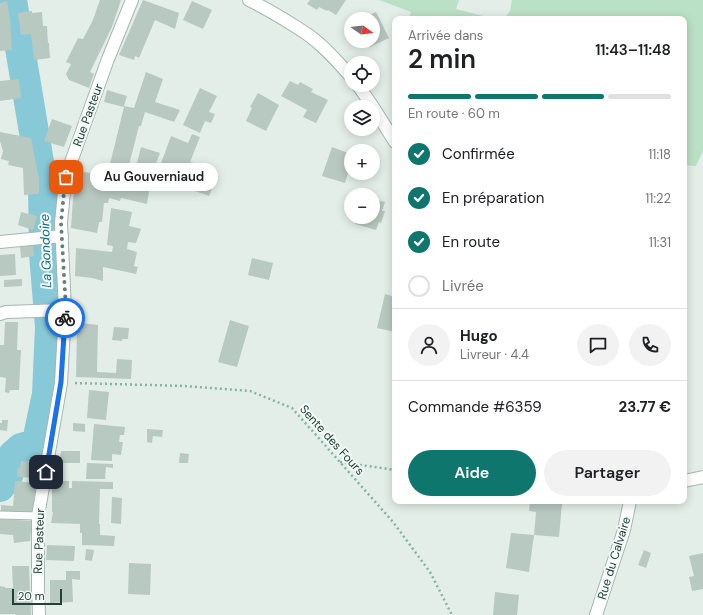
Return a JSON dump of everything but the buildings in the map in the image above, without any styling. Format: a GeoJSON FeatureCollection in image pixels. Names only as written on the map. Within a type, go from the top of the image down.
{"type":"FeatureCollection","features":[{"type":"Feature","properties":{"kind":"street","name":"Rue Pasteur"},"geometry":{"type":"LineString","coordinates":[[39,615],[38,516],[61,382],[60,310],[50,237],[61,223],[66,177],[108,59],[132,0]]}},
{"type":"Feature","properties":{"kind":"street"},"geometry":{"type":"LineString","coordinates":[[249,0],[265,8],[308,35],[344,69]]}},
{"type":"Feature","properties":{"kind":"street"},"geometry":{"type":"LineString","coordinates":[[380,118],[392,137]]}},
{"type":"Feature","properties":{"kind":"street"},"geometry":{"type":"LineString","coordinates":[[0,242],[50,237]]}},
{"type":"Feature","properties":{"kind":"street"},"geometry":{"type":"LineString","coordinates":[[0,314],[6,312],[42,312],[60,310]]}},
{"type":"Feature","properties":{"kind":"street"},"geometry":{"type":"LineString","coordinates":[[687,480],[703,477]]}},
{"type":"Feature","properties":{"kind":"street","name":"Rue du Calvaire"},"geometry":{"type":"LineString","coordinates":[[596,615],[624,530],[629,504]]}},
{"type":"Feature","properties":{"kind":"lane"},"geometry":{"type":"LineString","coordinates":[[0,514],[38,516]]}},
{"type":"Feature","properties":{"kind":"path","name":"Sente des Fours"},"geometry":{"type":"LineString","coordinates":[[61,382],[185,386],[250,391],[292,408],[393,522],[430,572],[452,615]]}},
{"type":"Feature","properties":{"kind":"path"},"geometry":{"type":"LineString","coordinates":[[340,462],[392,470]]}},
{"type":"Feature","properties":{"kind":"green space"},"geometry":{"type":"Polygon","coordinates":[[[379,0],[459,0],[456,9],[483,16],[410,16],[411,12],[379,0]]]}},
{"type":"Feature","properties":{"kind":"green space"},"geometry":{"type":"Polygon","coordinates":[[[512,0],[703,0],[703,151],[696,166],[687,165],[687,16],[506,16],[510,11],[512,0]]]}},
{"type":"Feature","properties":{"kind":"waterway","name":"La Gondoire"},"geometry":{"type":"LineString","coordinates":[[12,0],[43,186],[44,254],[50,327],[47,394],[39,432]]}},
{"type":"Feature","properties":{"kind":"waterway","name":"La Gondoire"},"geometry":{"type":"LineString","coordinates":[[0,487],[8,476],[13,455],[21,448],[36,444]]}},
{"type":"Feature","properties":{"kind":"way so far"},"geometry":{"type":"LineString","coordinates":[[65,318],[66,310],[61,223],[66,177]]}},
{"type":"Feature","properties":{"kind":"place","name":"Au Gouverniaud"},"geometry":{"type":"Point","coordinates":[66,177]}},
{"type":"Feature","properties":{"kind":"route"},"geometry":{"type":"LineString","coordinates":[[46,472],[61,382],[65,318]]}}]}
